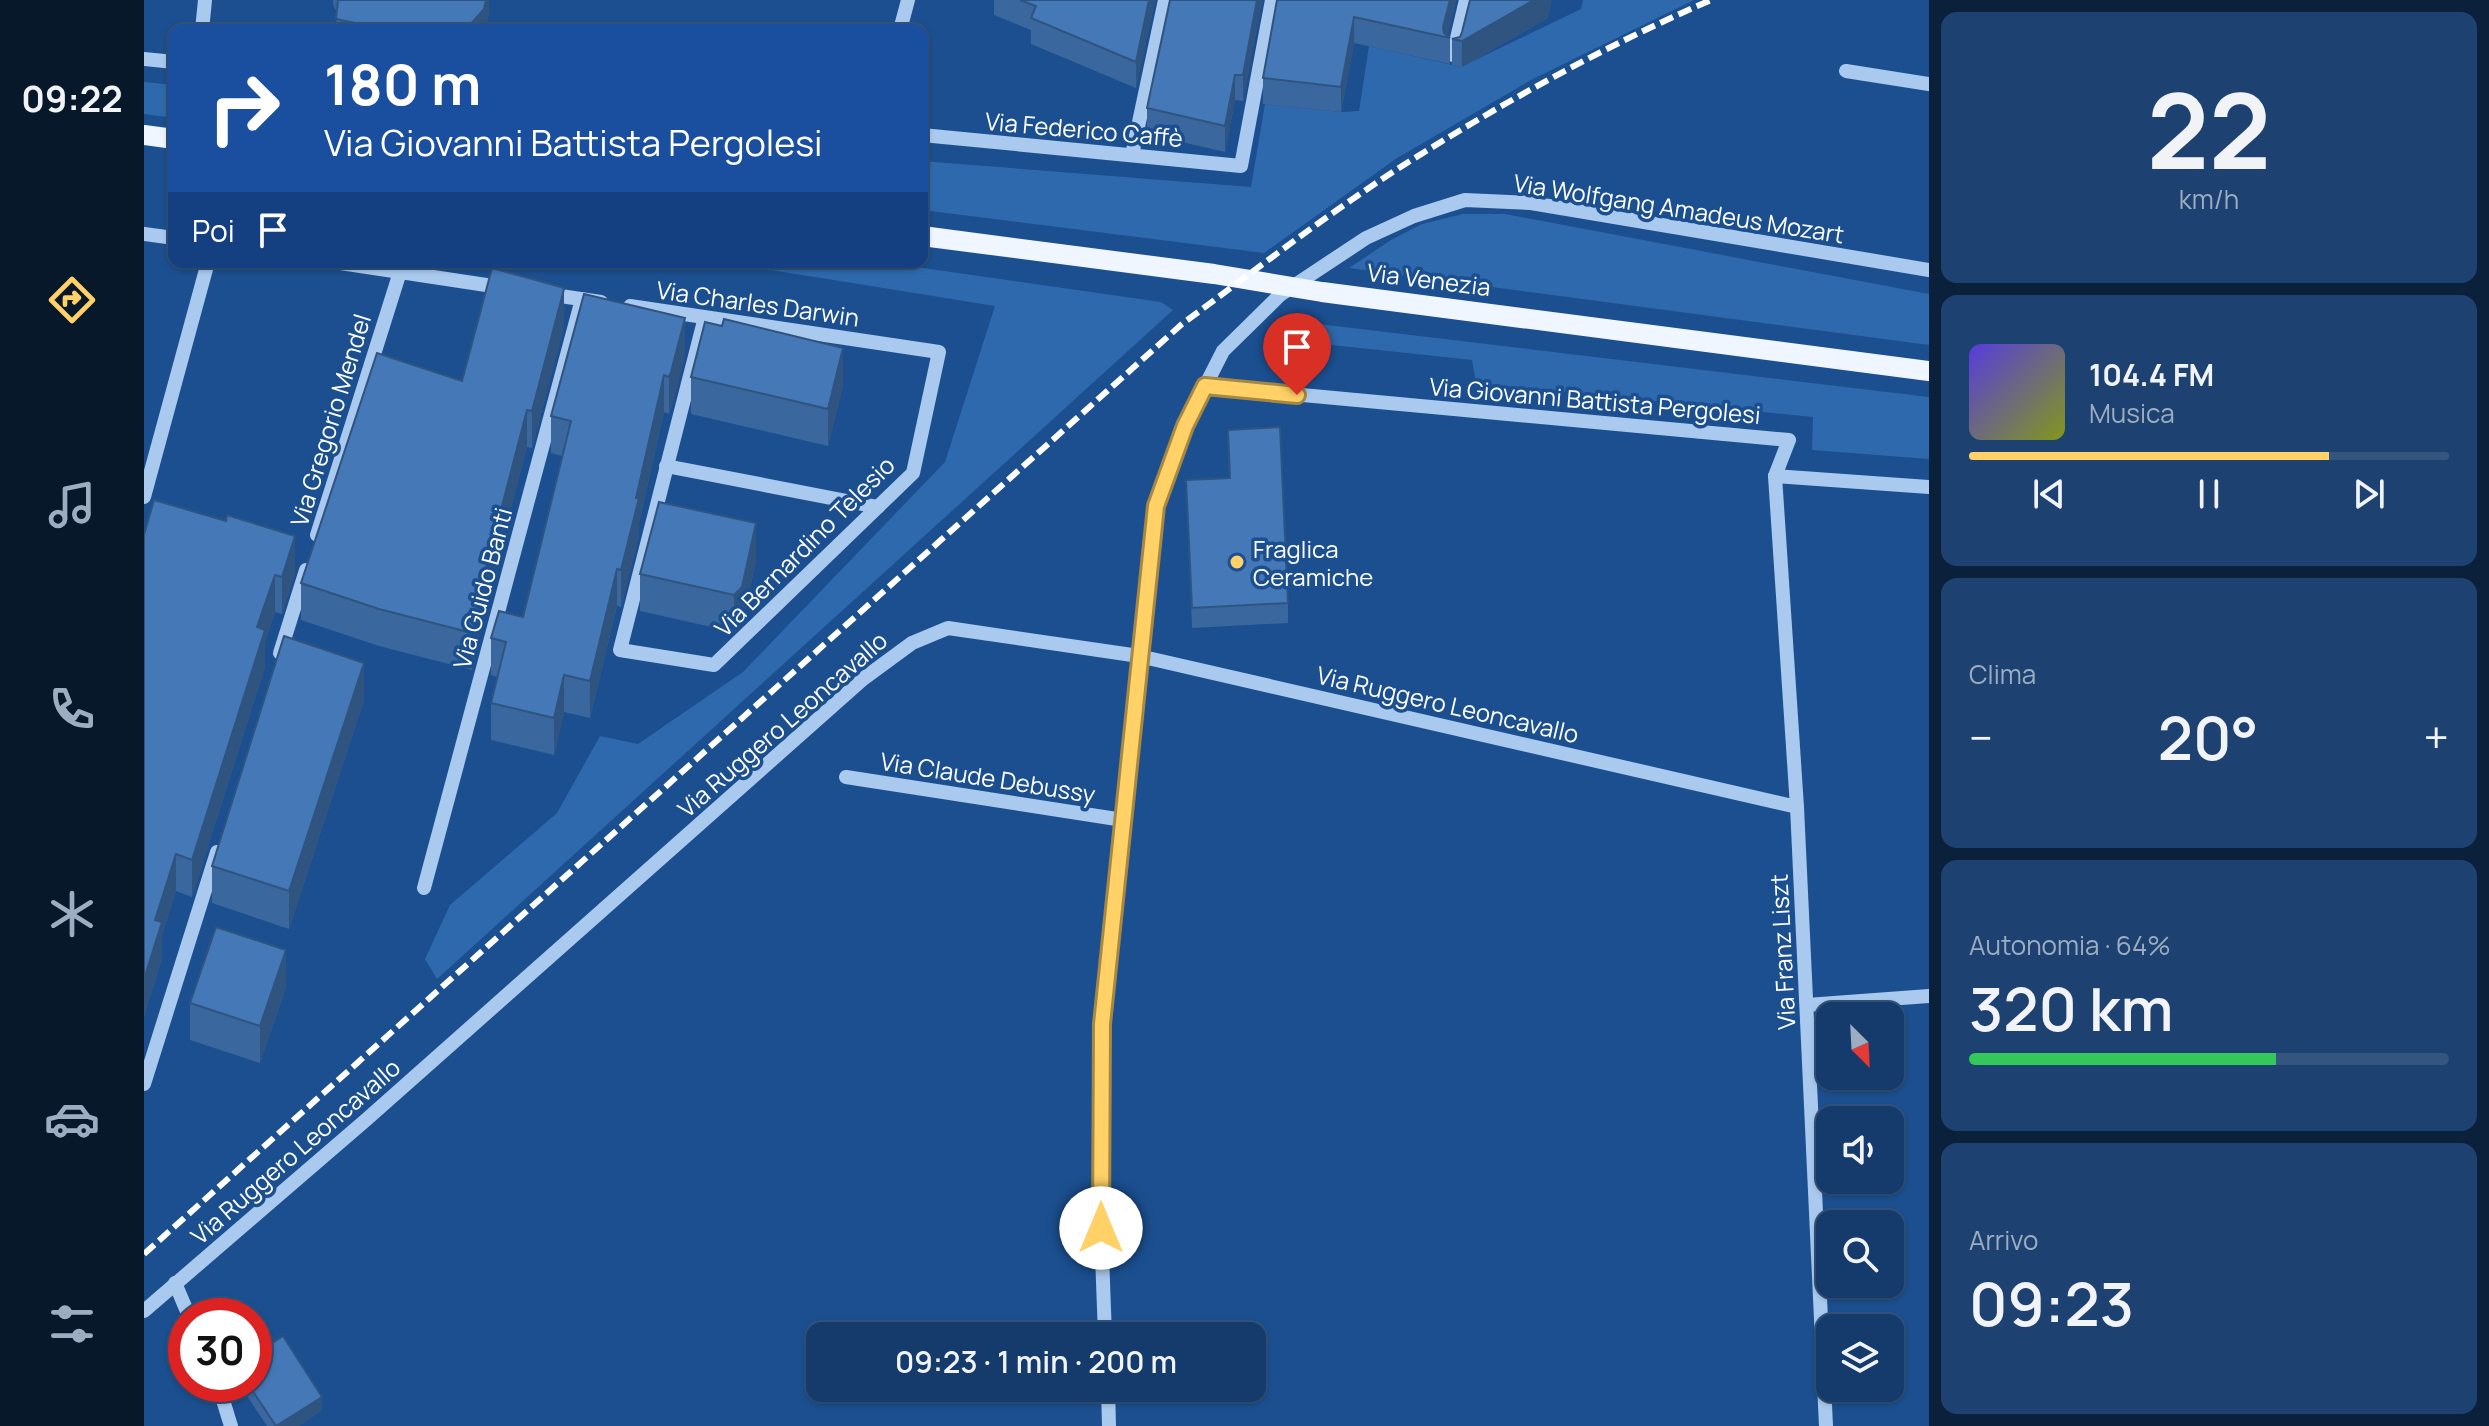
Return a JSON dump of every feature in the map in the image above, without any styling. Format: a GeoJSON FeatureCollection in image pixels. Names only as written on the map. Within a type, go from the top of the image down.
{"type":"FeatureCollection","features":[{"type":"Feature","properties":{"kind":"main road"},"geometry":{"type":"LineString","coordinates":[[144,135],[168,138]]}},
{"type":"Feature","properties":{"kind":"main road","name":"Via Venezia"},"geometry":{"type":"LineString","coordinates":[[928,237],[1929,371]]}},
{"type":"Feature","properties":{"kind":"street"},"geometry":{"type":"LineString","coordinates":[[203,24],[205,0]]}},
{"type":"Feature","properties":{"kind":"street"},"geometry":{"type":"LineString","coordinates":[[902,24],[908,0]]}},
{"type":"Feature","properties":{"kind":"street"},"geometry":{"type":"LineString","coordinates":[[1132,155],[1165,0]]}},
{"type":"Feature","properties":{"kind":"street","name":"Via Federico Caffè"},"geometry":{"type":"LineString","coordinates":[[928,136],[1241,166],[1272,0]]}},
{"type":"Feature","properties":{"kind":"street"},"geometry":{"type":"LineString","coordinates":[[1453,55],[1466,0]]}},
{"type":"Feature","properties":{"kind":"street"},"geometry":{"type":"LineString","coordinates":[[144,59],[168,61]]}},
{"type":"Feature","properties":{"kind":"street"},"geometry":{"type":"LineString","coordinates":[[1846,71],[1929,84]]}},
{"type":"Feature","properties":{"kind":"street","name":"Via Wolfgang Amadeus Mozart"},"geometry":{"type":"LineString","coordinates":[[1104,1322],[1101,1228],[1102,1024],[1156,506],[1185,426],[1223,351],[1280,295],[1366,238],[1414,216],[1465,200],[1531,203],[1929,270]]}},
{"type":"Feature","properties":{"kind":"street"},"geometry":{"type":"LineString","coordinates":[[144,234],[168,237]]}},
{"type":"Feature","properties":{"kind":"street"},"geometry":{"type":"LineString","coordinates":[[144,497],[206,268]]}},
{"type":"Feature","properties":{"kind":"street","name":"Via Charles Darwin"},"geometry":{"type":"LineString","coordinates":[[374,268],[939,352]]}},
{"type":"Feature","properties":{"kind":"street","name":"Via Gregorio Mendel"},"geometry":{"type":"LineString","coordinates":[[314,543],[400,272]]}},
{"type":"Feature","properties":{"kind":"street","name":"Via Guido Banti"},"geometry":{"type":"LineString","coordinates":[[424,888],[582,299]]}},
{"type":"Feature","properties":{"kind":"street","name":"Via Bernardino Telesio"},"geometry":{"type":"LineString","coordinates":[[705,317],[620,650],[714,665],[913,473],[939,352]]}},
{"type":"Feature","properties":{"kind":"street","name":"Via Giovanni Battista Pergolesi"},"geometry":{"type":"LineString","coordinates":[[1205,386],[1789,440],[1775,476]]}},
{"type":"Feature","properties":{"kind":"street"},"geometry":{"type":"LineString","coordinates":[[666,466],[878,507]]}},
{"type":"Feature","properties":{"kind":"street"},"geometry":{"type":"LineString","coordinates":[[1775,476],[1929,487]]}},
{"type":"Feature","properties":{"kind":"street","name":"Via Franz Liszt"},"geometry":{"type":"LineString","coordinates":[[1775,476],[1797,807],[1826,1426]]}},
{"type":"Feature","properties":{"kind":"street","name":"Via Gregorio Mendel"},"geometry":{"type":"LineString","coordinates":[[277,663],[310,558]]}},
{"type":"Feature","properties":{"kind":"street","name":"Via Ruggero Leoncavallo"},"geometry":{"type":"LineString","coordinates":[[144,1311],[367,1119],[863,679],[912,643],[948,628],[1139,656],[1797,807]]}},
{"type":"Feature","properties":{"kind":"street","name":"Via Claude Debussy"},"geometry":{"type":"LineString","coordinates":[[846,777],[1123,820]]}},
{"type":"Feature","properties":{"kind":"street"},"geometry":{"type":"LineString","coordinates":[[144,1084],[220,843]]}},
{"type":"Feature","properties":{"kind":"street"},"geometry":{"type":"LineString","coordinates":[[1807,1005],[1929,996]]}},
{"type":"Feature","properties":{"kind":"street"},"geometry":{"type":"LineString","coordinates":[[175,1283],[181,1298]]}},
{"type":"Feature","properties":{"kind":"street"},"geometry":{"type":"LineString","coordinates":[[224,1402],[231,1426]]}},
{"type":"Feature","properties":{"kind":"street"},"geometry":{"type":"LineString","coordinates":[[1108,1402],[1109,1426]]}},
{"type":"Feature","properties":{"kind":"shaded area"},"geometry":{"type":"Polygon","coordinates":[[[1583,0],[1694,0],[1531,80],[1397,158],[1264,253],[928,211],[928,161],[1251,187],[1265,104],[1359,111],[1369,46],[1461,67],[1581,9],[1583,0]]]}},
{"type":"Feature","properties":{"kind":"shaded area"},"geometry":{"type":"Polygon","coordinates":[[[144,82],[168,84],[168,117],[144,114],[144,82]]]}},
{"type":"Feature","properties":{"kind":"shaded area"},"geometry":{"type":"Polygon","coordinates":[[[1463,214],[1505,214],[1929,294],[1929,345],[1349,268],[1422,224],[1463,214]]]}},
{"type":"Feature","properties":{"kind":"shaded area"},"geometry":{"type":"Polygon","coordinates":[[[759,268],[923,268],[1161,302],[1173,310],[437,979],[425,959],[450,905],[557,813],[600,736],[638,744],[743,672],[945,462],[995,306],[759,268]]]}},
{"type":"Feature","properties":{"kind":"shaded area"},"geometry":{"type":"Polygon","coordinates":[[[1277,319],[1929,397],[1929,459],[1812,450],[1813,417],[1476,383],[1472,360],[1285,340],[1277,319]]]}},
{"type":"Feature","properties":{"kind":"building"},"geometry":{"type":"Polygon","coordinates":[[[338,0],[486,0],[484,9],[471,24],[360,24],[336,19],[338,0]]]}},
{"type":"Feature","properties":{"kind":"building"},"geometry":{"type":"Polygon","coordinates":[[[1020,0],[1149,0],[1136,62],[1031,18],[1036,6],[1020,0]]]}},
{"type":"Feature","properties":{"kind":"building"},"geometry":{"type":"Polygon","coordinates":[[[1170,0],[1257,0],[1243,75],[1235,75],[1225,126],[1147,108],[1170,0]]]}},
{"type":"Feature","properties":{"kind":"building"},"geometry":{"type":"Polygon","coordinates":[[[1277,0],[1450,0],[1443,27],[1450,38],[1354,17],[1341,87],[1263,78],[1277,0]]]}},
{"type":"Feature","properties":{"kind":"building"},"geometry":{"type":"Polygon","coordinates":[[[1470,0],[1534,0],[1462,41],[1452,39],[1460,37],[1470,0]]]}},
{"type":"Feature","properties":{"kind":"building"},"geometry":{"type":"Polygon","coordinates":[[[492,268],[564,289],[532,411],[527,410],[476,606],[479,607],[472,633],[379,609],[301,583],[377,353],[462,381],[492,268]]]}},
{"type":"Feature","properties":{"kind":"building"},"geometry":{"type":"Polygon","coordinates":[[[584,294],[685,318],[671,372],[669,377],[664,375],[636,498],[639,498],[621,570],[617,569],[590,681],[564,675],[554,718],[491,703],[506,642],[491,638],[499,611],[523,617],[571,421],[551,416],[584,294]]]}},
{"type":"Feature","properties":{"kind":"building"},"geometry":{"type":"Polygon","coordinates":[[[724,319],[843,348],[828,409],[691,377],[705,322],[722,326],[724,319]]]}},
{"type":"Feature","properties":{"kind":"building","name":"Fraglica Ceramiche"},"geometry":{"type":"Polygon","coordinates":[[[1280,427],[1288,603],[1192,608],[1186,480],[1230,478],[1228,430],[1280,427]]]}},
{"type":"Feature","properties":{"kind":"building"},"geometry":{"type":"Polygon","coordinates":[[[154,500],[226,521],[227,515],[295,536],[282,577],[275,575],[257,627],[265,630],[192,860],[176,854],[155,920],[162,922],[144,979],[144,535],[154,500]]]}},
{"type":"Feature","properties":{"kind":"building"},"geometry":{"type":"Polygon","coordinates":[[[659,502],[756,523],[742,587],[734,595],[640,574],[659,502]]]}},
{"type":"Feature","properties":{"kind":"building"},"geometry":{"type":"Polygon","coordinates":[[[284,636],[364,663],[289,891],[212,866],[284,636]]]}},
{"type":"Feature","properties":{"kind":"building"},"geometry":{"type":"Polygon","coordinates":[[[216,927],[286,950],[260,1026],[190,1003],[216,927]]]}},
{"type":"Feature","properties":{"kind":"building"},"geometry":{"type":"Polygon","coordinates":[[[283,1336],[322,1397],[276,1426],[260,1402],[272,1402],[272,1343],[283,1336]]]}},
{"type":"Feature","properties":{"kind":"railway"},"geometry":{"type":"LineString","coordinates":[[144,1254],[1182,324],[1410,161],[1595,55],[1711,0]]}},
{"type":"Feature","properties":{"kind":"place","name":"Fraglica Ceramiche"},"geometry":{"type":"Point","coordinates":[1237,562]}},
{"type":"Feature","properties":{"kind":"route"},"geometry":{"type":"LineString","coordinates":[[1101,1228],[1102,1024],[1156,506],[1185,426],[1205,386],[1297,395]]}}]}
